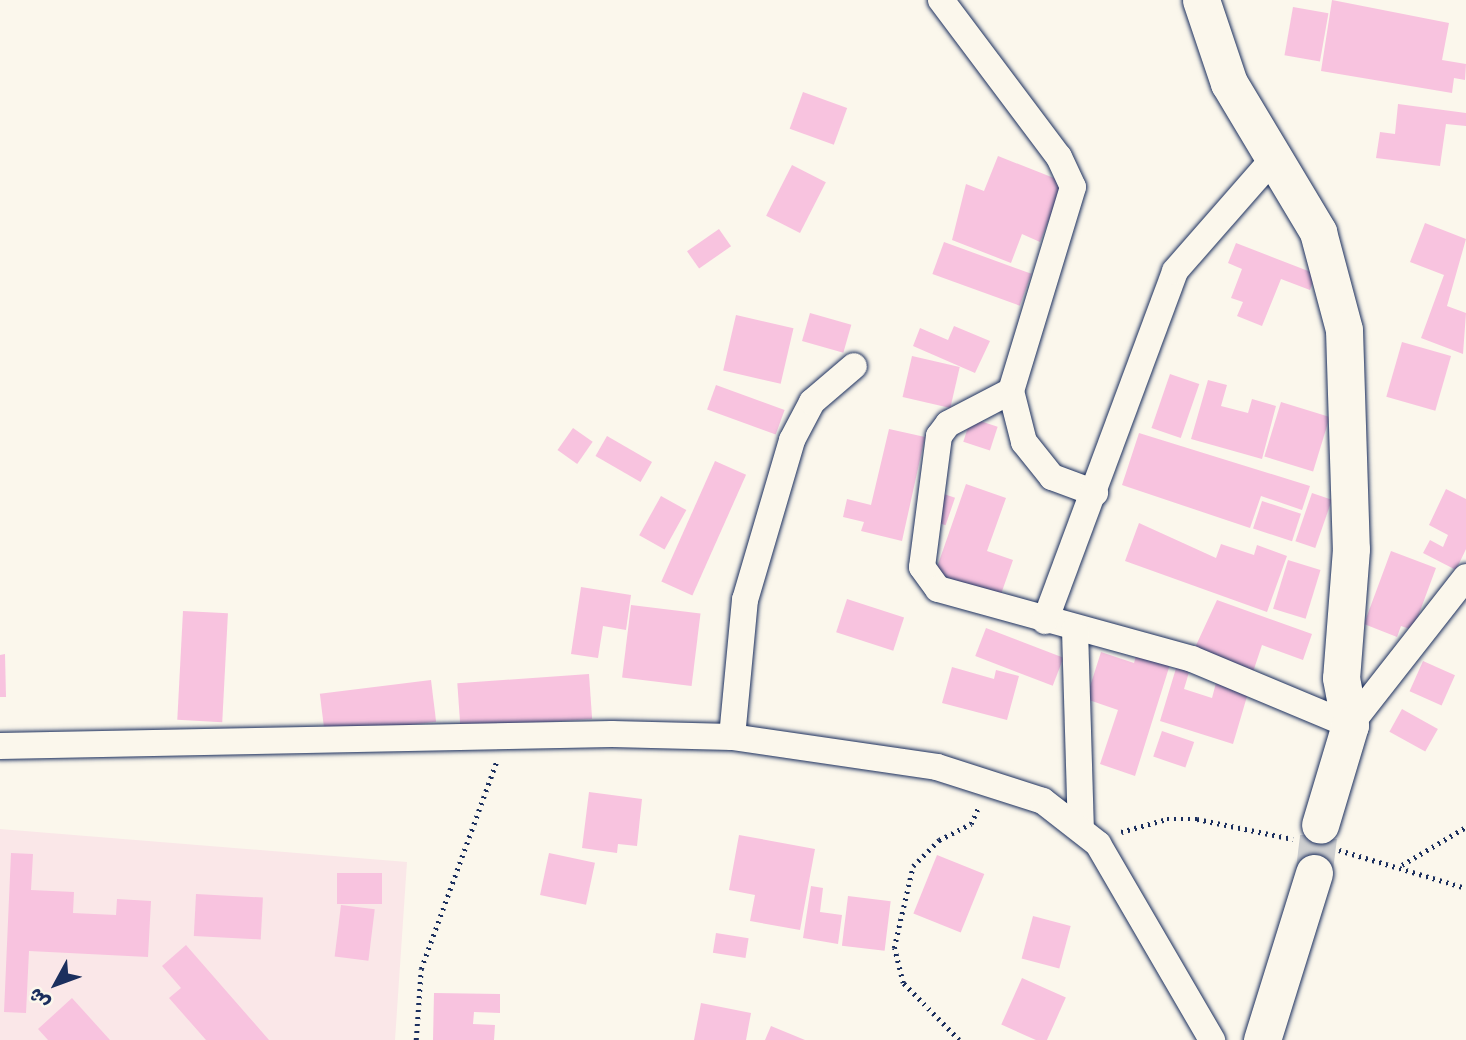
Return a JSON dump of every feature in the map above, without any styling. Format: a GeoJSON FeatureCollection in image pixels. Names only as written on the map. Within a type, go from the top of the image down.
{"type":"FeatureCollection","features":[{"type":"Feature","properties":{"kind":"street"},"geometry":{"type":"LineString","coordinates":[[941,0],[1059,158],[1073,187],[1011,391],[1024,442],[1052,477],[1095,493]]}},
{"type":"Feature","properties":{"kind":"street"},"geometry":{"type":"LineString","coordinates":[[1201,0],[1229,83],[1318,232],[1344,330],[1351,550],[1340,678],[1350,725]]}},
{"type":"Feature","properties":{"kind":"street"},"geometry":{"type":"LineString","coordinates":[[1045,621],[1095,493],[1135,365],[1175,271],[1274,158]]}},
{"type":"Feature","properties":{"kind":"street"},"geometry":{"type":"LineString","coordinates":[[732,737],[745,600],[792,440],[812,402],[854,366]]}},
{"type":"Feature","properties":{"kind":"street"},"geometry":{"type":"LineString","coordinates":[[1011,391],[948,424],[939,436],[922,567],[938,589],[1075,630],[1192,659],[1350,725]]}},
{"type":"Feature","properties":{"kind":"street"},"geometry":{"type":"LineString","coordinates":[[1262,1040],[1350,725],[1466,577]]}},
{"type":"Feature","properties":{"kind":"street"},"geometry":{"type":"LineString","coordinates":[[1075,630],[1090,835]]}},
{"type":"Feature","properties":{"kind":"street"},"geometry":{"type":"LineString","coordinates":[[0,746],[501,735],[732,737],[873,754],[984,779],[1043,800],[1090,835],[1212,1040]]}},
{"type":"Feature","properties":{"kind":"path"},"geometry":{"type":"LineString","coordinates":[[416,1040],[421,969],[494,782],[501,735]]}},
{"type":"Feature","properties":{"kind":"path"},"geometry":{"type":"LineString","coordinates":[[959,1040],[903,983],[894,948],[912,866],[939,840],[971,824],[984,779]]}},
{"type":"Feature","properties":{"kind":"path"},"geometry":{"type":"LineString","coordinates":[[1090,835],[1167,819],[1401,865],[1466,888]]}},
{"type":"Feature","properties":{"kind":"path"},"geometry":{"type":"LineString","coordinates":[[1401,865],[1466,827]]}},
{"type":"Feature","properties":{"kind":"shaded area"},"geometry":{"type":"Polygon","coordinates":[[[0,829],[407,862],[395,1040],[0,1040],[0,829]]]}},
{"type":"Feature","properties":{"kind":"building"},"geometry":{"type":"Polygon","coordinates":[[[1332,0],[1449,23],[1442,60],[1466,64],[1465,80],[1454,78],[1452,93],[1321,71],[1332,0]]]}},
{"type":"Feature","properties":{"kind":"building"},"geometry":{"type":"Polygon","coordinates":[[[1293,7],[1328,13],[1320,62],[1284,55],[1293,7]]]}},
{"type":"Feature","properties":{"kind":"building"},"geometry":{"type":"Polygon","coordinates":[[[803,92],[847,108],[834,145],[790,129],[803,92]]]}},
{"type":"Feature","properties":{"kind":"building"},"geometry":{"type":"Polygon","coordinates":[[[1398,104],[1466,113],[1466,126],[1446,124],[1440,166],[1376,158],[1380,132],[1395,134],[1398,104]]]}},
{"type":"Feature","properties":{"kind":"building"},"geometry":{"type":"Polygon","coordinates":[[[998,156],[1064,182],[1040,242],[1022,234],[1011,263],[952,240],[966,184],[984,191],[998,156]]]}},
{"type":"Feature","properties":{"kind":"building"},"geometry":{"type":"Polygon","coordinates":[[[792,165],[826,182],[800,233],[766,216],[792,165]]]}},
{"type":"Feature","properties":{"kind":"building"},"geometry":{"type":"Polygon","coordinates":[[[1425,223],[1466,239],[1447,306],[1466,313],[1463,354],[1421,338],[1444,275],[1410,262],[1425,223]]]}},
{"type":"Feature","properties":{"kind":"building"},"geometry":{"type":"Polygon","coordinates":[[[719,229],[731,246],[699,269],[687,251],[719,229]]]}},
{"type":"Feature","properties":{"kind":"building"},"geometry":{"type":"Polygon","coordinates":[[[944,242],[1031,274],[1020,306],[932,274],[944,242]]]}},
{"type":"Feature","properties":{"kind":"building"},"geometry":{"type":"Polygon","coordinates":[[[1236,243],[1316,274],[1310,290],[1281,279],[1262,326],[1237,316],[1243,302],[1231,298],[1242,269],[1228,263],[1236,243]]]}},
{"type":"Feature","properties":{"kind":"building"},"geometry":{"type":"Polygon","coordinates":[[[810,313],[851,325],[843,353],[802,341],[810,313]]]}},
{"type":"Feature","properties":{"kind":"building"},"geometry":{"type":"Polygon","coordinates":[[[736,315],[793,328],[781,384],[723,371],[736,315]]]}},
{"type":"Feature","properties":{"kind":"building"},"geometry":{"type":"Polygon","coordinates":[[[954,326],[990,341],[975,373],[913,346],[920,328],[948,340],[954,326]]]}},
{"type":"Feature","properties":{"kind":"building"},"geometry":{"type":"Polygon","coordinates":[[[1402,342],[1451,356],[1435,411],[1386,397],[1402,342]]]}},
{"type":"Feature","properties":{"kind":"building"},"geometry":{"type":"Polygon","coordinates":[[[912,356],[960,367],[950,408],[903,397],[912,356]]]}},
{"type":"Feature","properties":{"kind":"building"},"geometry":{"type":"Polygon","coordinates":[[[1170,374],[1199,384],[1181,438],[1151,428],[1170,374]]]}},
{"type":"Feature","properties":{"kind":"building"},"geometry":{"type":"Polygon","coordinates":[[[1208,380],[1227,385],[1221,406],[1248,413],[1252,399],[1276,406],[1262,459],[1191,439],[1208,380]]]}},
{"type":"Feature","properties":{"kind":"building"},"geometry":{"type":"Polygon","coordinates":[[[716,385],[785,410],[776,434],[707,409],[716,385]]]}},
{"type":"Feature","properties":{"kind":"building"},"geometry":{"type":"Polygon","coordinates":[[[1281,402],[1330,417],[1313,471],[1264,457],[1281,402]]]}},
{"type":"Feature","properties":{"kind":"building"},"geometry":{"type":"Polygon","coordinates":[[[971,418],[998,427],[990,450],[963,442],[971,418]]]}},
{"type":"Feature","properties":{"kind":"building"},"geometry":{"type":"Polygon","coordinates":[[[573,428],[593,442],[577,464],[558,450],[573,428]]]}},
{"type":"Feature","properties":{"kind":"building"},"geometry":{"type":"Polygon","coordinates":[[[889,429],[925,437],[902,541],[861,531],[864,522],[843,517],[847,499],[871,505],[889,429]]]}},
{"type":"Feature","properties":{"kind":"building"},"geometry":{"type":"Polygon","coordinates":[[[1139,433],[1310,486],[1302,510],[1261,496],[1250,528],[1122,485],[1139,433]]]}},
{"type":"Feature","properties":{"kind":"building"},"geometry":{"type":"Polygon","coordinates":[[[607,436],[652,462],[641,482],[596,456],[607,436]]]}},
{"type":"Feature","properties":{"kind":"building"},"geometry":{"type":"Polygon","coordinates":[[[715,461],[746,475],[692,595],[661,582],[715,461]]]}},
{"type":"Feature","properties":{"kind":"building"},"geometry":{"type":"Polygon","coordinates":[[[966,484],[1006,498],[987,551],[1013,560],[1000,597],[935,573],[966,484]]]}},
{"type":"Feature","properties":{"kind":"building"},"geometry":{"type":"Polygon","coordinates":[[[1446,489],[1466,499],[1466,549],[1456,570],[1423,553],[1430,540],[1443,547],[1448,535],[1429,525],[1446,489]]]}},
{"type":"Feature","properties":{"kind":"building"},"geometry":{"type":"Polygon","coordinates":[[[938,492],[955,498],[946,525],[929,519],[938,492]]]}},
{"type":"Feature","properties":{"kind":"building"},"geometry":{"type":"Polygon","coordinates":[[[1312,493],[1332,500],[1315,548],[1295,541],[1312,493]]]}},
{"type":"Feature","properties":{"kind":"building"},"geometry":{"type":"Polygon","coordinates":[[[661,496],[686,510],[665,549],[639,535],[661,496]]]}},
{"type":"Feature","properties":{"kind":"building"},"geometry":{"type":"Polygon","coordinates":[[[1262,501],[1301,514],[1292,541],[1253,529],[1262,501]]]}},
{"type":"Feature","properties":{"kind":"building"},"geometry":{"type":"Polygon","coordinates":[[[1139,523],[1216,558],[1221,544],[1254,555],[1257,545],[1287,556],[1267,612],[1125,561],[1139,523]]]}},
{"type":"Feature","properties":{"kind":"building"},"geometry":{"type":"Polygon","coordinates":[[[1391,551],[1436,568],[1413,630],[1401,626],[1397,637],[1364,624],[1391,551]]]}},
{"type":"Feature","properties":{"kind":"building"},"geometry":{"type":"Polygon","coordinates":[[[1288,560],[1321,570],[1306,619],[1273,609],[1288,560]]]}},
{"type":"Feature","properties":{"kind":"building"},"geometry":{"type":"Polygon","coordinates":[[[581,587],[631,595],[626,630],[603,626],[598,658],[571,654],[581,587]]]}},
{"type":"Feature","properties":{"kind":"building"},"geometry":{"type":"Polygon","coordinates":[[[847,599],[904,618],[893,651],[836,632],[847,599]]]}},
{"type":"Feature","properties":{"kind":"building"},"geometry":{"type":"Polygon","coordinates":[[[1217,600],[1312,634],[1303,660],[1262,645],[1252,675],[1192,654],[1217,600]]]}},
{"type":"Feature","properties":{"kind":"building"},"geometry":{"type":"Polygon","coordinates":[[[631,605],[700,614],[692,686],[622,677],[631,605]]]}},
{"type":"Feature","properties":{"kind":"building"},"geometry":{"type":"Polygon","coordinates":[[[183,611],[228,613],[222,722],[177,720],[183,611]]]}},
{"type":"Feature","properties":{"kind":"building"},"geometry":{"type":"Polygon","coordinates":[[[986,628],[1063,658],[1053,686],[975,656],[986,628]]]}},
{"type":"Feature","properties":{"kind":"building"},"geometry":{"type":"Polygon","coordinates":[[[1101,652],[1134,663],[1136,656],[1172,658],[1135,776],[1100,764],[1118,710],[1086,699],[1101,652]]]}},
{"type":"Feature","properties":{"kind":"building"},"geometry":{"type":"Polygon","coordinates":[[[5,654],[6,697],[0,697],[0,655],[5,654]]]}},
{"type":"Feature","properties":{"kind":"building"},"geometry":{"type":"Polygon","coordinates":[[[1423,661],[1455,675],[1442,705],[1410,691],[1423,661]]]}},
{"type":"Feature","properties":{"kind":"building"},"geometry":{"type":"Polygon","coordinates":[[[1177,665],[1190,669],[1184,689],[1212,698],[1216,683],[1248,693],[1233,744],[1160,721],[1177,665]]]}},
{"type":"Feature","properties":{"kind":"building"},"geometry":{"type":"Polygon","coordinates":[[[952,667],[994,679],[996,670],[1019,676],[1007,720],[942,703],[952,667]]]}},
{"type":"Feature","properties":{"kind":"building"},"geometry":{"type":"Polygon","coordinates":[[[589,674],[592,719],[460,728],[457,683],[589,674]]]}},
{"type":"Feature","properties":{"kind":"building"},"geometry":{"type":"Polygon","coordinates":[[[431,680],[436,722],[325,735],[320,694],[431,680]]]}},
{"type":"Feature","properties":{"kind":"building"},"geometry":{"type":"Polygon","coordinates":[[[1402,709],[1438,729],[1425,752],[1389,732],[1402,709]]]}},
{"type":"Feature","properties":{"kind":"building"},"geometry":{"type":"Polygon","coordinates":[[[1162,731],[1194,742],[1185,768],[1153,757],[1162,731]]]}},
{"type":"Feature","properties":{"kind":"building"},"geometry":{"type":"Polygon","coordinates":[[[589,792],[642,799],[637,846],[618,844],[617,853],[582,848],[589,792]]]}},
{"type":"Feature","properties":{"kind":"building"},"geometry":{"type":"Polygon","coordinates":[[[739,835],[815,849],[800,930],[750,921],[755,895],[729,890],[739,835]]]}},
{"type":"Feature","properties":{"kind":"building"},"geometry":{"type":"Polygon","coordinates":[[[11,853],[33,854],[31,890],[74,892],[73,913],[116,915],[117,899],[151,901],[148,957],[29,951],[26,1013],[4,1012],[11,853]]]}},
{"type":"Feature","properties":{"kind":"building"},"geometry":{"type":"Polygon","coordinates":[[[549,853],[595,863],[586,905],[540,895],[549,853]]]}},
{"type":"Feature","properties":{"kind":"building"},"geometry":{"type":"Polygon","coordinates":[[[937,855],[984,874],[961,933],[913,913],[937,855]]]}},
{"type":"Feature","properties":{"kind":"building"},"geometry":{"type":"Polygon","coordinates":[[[337,873],[382,873],[382,904],[337,904],[337,873]]]}},
{"type":"Feature","properties":{"kind":"building"},"geometry":{"type":"Polygon","coordinates":[[[811,886],[823,888],[820,912],[842,915],[838,944],[803,938],[811,886]]]}},
{"type":"Feature","properties":{"kind":"building"},"geometry":{"type":"Polygon","coordinates":[[[196,894],[263,898],[261,939],[194,936],[196,894]]]}},
{"type":"Feature","properties":{"kind":"building"},"geometry":{"type":"Polygon","coordinates":[[[848,896],[891,901],[885,951],[842,946],[848,896]]]}},
{"type":"Feature","properties":{"kind":"building"},"geometry":{"type":"Polygon","coordinates":[[[341,905],[375,909],[368,961],[335,957],[341,905]]]}},
{"type":"Feature","properties":{"kind":"building"},"geometry":{"type":"Polygon","coordinates":[[[1033,916],[1071,926],[1059,969],[1022,959],[1033,916]]]}},
{"type":"Feature","properties":{"kind":"building"},"geometry":{"type":"Polygon","coordinates":[[[716,933],[749,938],[745,958],[713,953],[716,933]]]}},
{"type":"Feature","properties":{"kind":"building"},"geometry":{"type":"Polygon","coordinates":[[[186,945],[269,1040],[206,1040],[169,998],[181,988],[162,966],[186,945]]]}},
{"type":"Feature","properties":{"kind":"building"},"geometry":{"type":"Polygon","coordinates":[[[1022,978],[1066,998],[1047,1040],[1036,1040],[1001,1025],[1022,978]]]}},
{"type":"Feature","properties":{"kind":"building"},"geometry":{"type":"Polygon","coordinates":[[[434,993],[500,994],[500,1013],[474,1012],[473,1024],[495,1025],[494,1040],[433,1040],[434,993]]]}},
{"type":"Feature","properties":{"kind":"building"},"geometry":{"type":"Polygon","coordinates":[[[72,998],[110,1040],[48,1040],[38,1029],[72,998]]]}},
{"type":"Feature","properties":{"kind":"building"},"geometry":{"type":"Polygon","coordinates":[[[701,1003],[751,1013],[746,1040],[694,1040],[701,1003]]]}},
{"type":"Feature","properties":{"kind":"building"},"geometry":{"type":"Polygon","coordinates":[[[771,1026],[805,1040],[765,1040],[771,1026]]]}},
{"type":"Feature","properties":{"kind":"tunnel"},"geometry":{"type":"LineString","coordinates":[[1314,873],[1320,825]]}}]}
